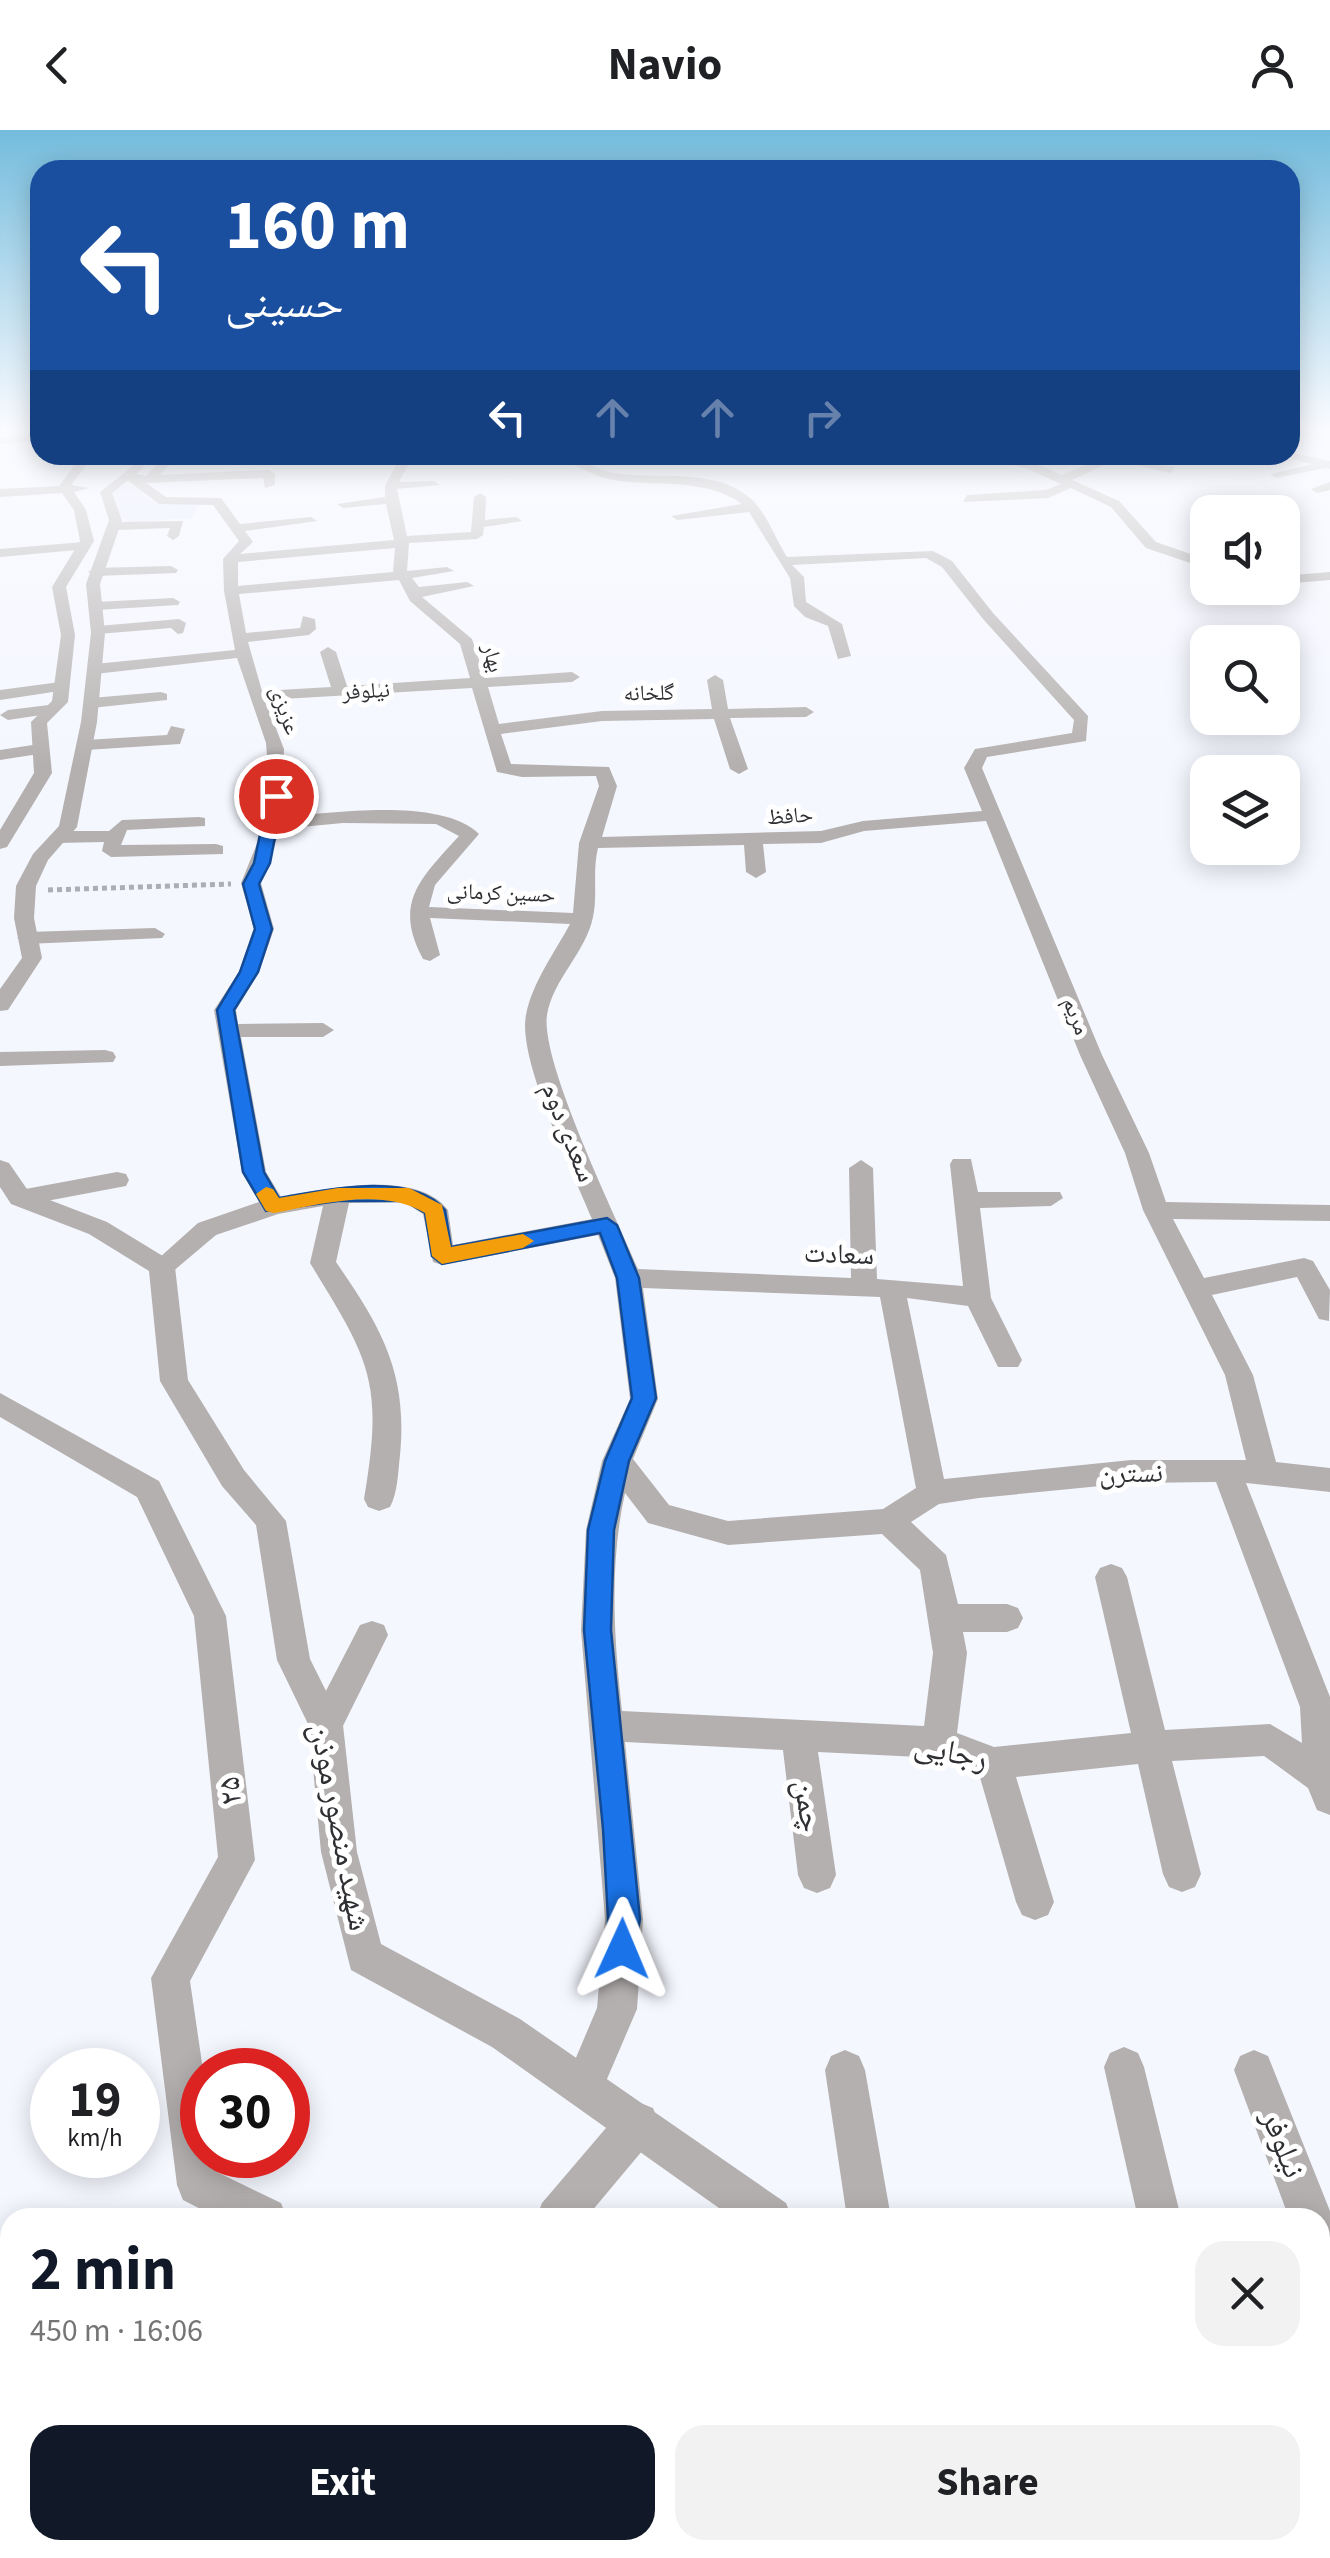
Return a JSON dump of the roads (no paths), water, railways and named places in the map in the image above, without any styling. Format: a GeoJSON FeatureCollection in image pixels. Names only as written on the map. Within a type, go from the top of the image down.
{"type":"FeatureCollection","features":[{"type":"Feature","properties":{"kind":"street"},"geometry":{"type":"LineString","coordinates":[[0,843],[16,822],[28,792],[43,774],[39,722],[60,702],[68,635],[59,586],[87,539]]}},
{"type":"Feature","properties":{"kind":"street"},"geometry":{"type":"LineString","coordinates":[[0,1005],[32,958],[21,916],[24,885],[45,849],[68,828],[70,799],[86,744],[92,702],[98,630],[95,572],[99,557],[112,539]]}},
{"type":"Feature","properties":{"kind":"street","name":"عزیزی"},"geometry":{"type":"LineString","coordinates":[[228,1031],[226,1010],[249,972],[264,929],[251,884],[262,863],[276,796],[276,746],[255,696],[230,574],[244,539]]}},
{"type":"Feature","properties":{"kind":"street"},"geometry":{"type":"LineString","coordinates":[[230,574],[418,539]]}},
{"type":"Feature","properties":{"kind":"street"},"geometry":{"type":"LineString","coordinates":[[771,539],[786,569],[797,577],[799,603],[810,614],[834,624],[843,656]]}},
{"type":"Feature","properties":{"kind":"street"},"geometry":{"type":"LineString","coordinates":[[1146,539],[1151,545],[1190,559]]}},
{"type":"Feature","properties":{"kind":"street"},"geometry":{"type":"LineString","coordinates":[[401,542],[404,578]]}},
{"type":"Feature","properties":{"kind":"street"},"geometry":{"type":"LineString","coordinates":[[0,552],[83,546]]}},
{"type":"Feature","properties":{"kind":"street","name":"مریم"},"geometry":{"type":"LineString","coordinates":[[784,561],[928,554],[947,564],[1082,719],[1080,737],[982,752],[973,768],[1091,1055],[1138,1153],[1156,1210],[1239,1375],[1265,1474]]}},
{"type":"Feature","properties":{"kind":"street"},"geometry":{"type":"LineString","coordinates":[[230,574],[350,563]]}},
{"type":"Feature","properties":{"kind":"street"},"geometry":{"type":"LineString","coordinates":[[95,572],[171,570]]}},
{"type":"Feature","properties":{"kind":"street"},"geometry":{"type":"LineString","coordinates":[[230,574],[404,578],[446,571]]}},
{"type":"Feature","properties":{"kind":"street"},"geometry":{"type":"LineString","coordinates":[[1302,581],[1330,576]]}},
{"type":"Feature","properties":{"kind":"street","name":"بهار"},"geometry":{"type":"LineString","coordinates":[[404,578],[415,598],[467,642],[502,768],[522,772],[603,771]]}},
{"type":"Feature","properties":{"kind":"street"},"geometry":{"type":"LineString","coordinates":[[1302,581],[1328,593]]}},
{"type":"Feature","properties":{"kind":"street"},"geometry":{"type":"LineString","coordinates":[[415,592],[467,586]]}},
{"type":"Feature","properties":{"kind":"street"},"geometry":{"type":"LineString","coordinates":[[96,606],[156,598],[174,602]]}},
{"type":"Feature","properties":{"kind":"street"},"geometry":{"type":"LineString","coordinates":[[428,609],[455,606]]}},
{"type":"Feature","properties":{"kind":"street"},"geometry":{"type":"LineString","coordinates":[[95,669],[243,646],[304,632],[309,628],[308,619]]}},
{"type":"Feature","properties":{"kind":"street"},"geometry":{"type":"LineString","coordinates":[[98,630],[179,623],[178,630]]}},
{"type":"Feature","properties":{"kind":"street"},"geometry":{"type":"LineString","coordinates":[[328,652],[341,692]]}},
{"type":"Feature","properties":{"kind":"street","name":"نیلوفر"},"geometry":{"type":"LineString","coordinates":[[255,696],[572,677]]}},
{"type":"Feature","properties":{"kind":"street"},"geometry":{"type":"LineString","coordinates":[[715,680],[721,716],[739,769]]}},
{"type":"Feature","properties":{"kind":"street"},"geometry":{"type":"LineString","coordinates":[[0,695],[60,687]]}},
{"type":"Feature","properties":{"kind":"street"},"geometry":{"type":"LineString","coordinates":[[92,702],[161,697]]}},
{"type":"Feature","properties":{"kind":"street"},"geometry":{"type":"LineString","coordinates":[[8,715],[49,710]]}},
{"type":"Feature","properties":{"kind":"street","name":"گلخانه"},"geometry":{"type":"LineString","coordinates":[[493,730],[602,716],[806,712]]}},
{"type":"Feature","properties":{"kind":"street"},"geometry":{"type":"LineString","coordinates":[[86,744],[174,740],[178,729]]}},
{"type":"Feature","properties":{"kind":"street"},"geometry":{"type":"LineString","coordinates":[[0,755],[39,749]]}},
{"type":"Feature","properties":{"kind":"street","name":"سعدی دوم"},"geometry":{"type":"LineString","coordinates":[[584,2086],[617,2009],[624,1919],[597,1630],[601,1530],[617,1461],[644,1398],[628,1278],[544,1070],[536,1017],[548,984],[583,918],[588,842],[608,786],[603,771]]}},
{"type":"Feature","properties":{"kind":"street","name":"حافظ"},"geometry":{"type":"LineString","coordinates":[[588,842],[821,837],[863,826],[994,815]]}},
{"type":"Feature","properties":{"kind":"street","name":"حسین کرمانی"},"geometry":{"type":"LineString","coordinates":[[269,824],[343,818],[439,818],[470,834],[426,884],[418,912],[583,918]]}},
{"type":"Feature","properties":{"kind":"street"},"geometry":{"type":"LineString","coordinates":[[199,822],[122,825],[114,836],[111,852],[216,850]]}},
{"type":"Feature","properties":{"kind":"street"},"geometry":{"type":"LineString","coordinates":[[58,837],[114,836]]}},
{"type":"Feature","properties":{"kind":"street"},"geometry":{"type":"LineString","coordinates":[[754,841],[756,872]]}},
{"type":"Feature","properties":{"kind":"street"},"geometry":{"type":"LineString","coordinates":[[0,880],[24,885]]}},
{"type":"Feature","properties":{"kind":"street"},"geometry":{"type":"LineString","coordinates":[[418,912],[430,955]]}},
{"type":"Feature","properties":{"kind":"street"},"geometry":{"type":"LineString","coordinates":[[26,938],[155,934]]}},
{"type":"Feature","properties":{"kind":"street"},"geometry":{"type":"LineString","coordinates":[[274,1206],[254,1172],[228,1031],[323,1030]]}},
{"type":"Feature","properties":{"kind":"street"},"geometry":{"type":"LineString","coordinates":[[0,1059],[105,1057]]}},
{"type":"Feature","properties":{"kind":"street"},"geometry":{"type":"LineString","coordinates":[[962,1164],[978,1298],[1008,1360]]}},
{"type":"Feature","properties":{"kind":"street"},"geometry":{"type":"LineString","coordinates":[[0,1168],[20,1198],[98,1228],[162,1268],[207,1229],[274,1206],[338,1195],[409,1194],[435,1210],[442,1256],[607,1225]]}},
{"type":"Feature","properties":{"kind":"street"},"geometry":{"type":"LineString","coordinates":[[617,1461],[660,1514],[728,1534],[889,1520],[932,1493],[878,1288],[861,1168]]}},
{"type":"Feature","properties":{"kind":"street"},"geometry":{"type":"LineString","coordinates":[[20,1198],[116,1180]]}},
{"type":"Feature","properties":{"kind":"street"},"geometry":{"type":"LineString","coordinates":[[338,1195],[324,1263],[353,1308],[381,1366],[388,1442],[379,1500]]}},
{"type":"Feature","properties":{"kind":"street"},"geometry":{"type":"LineString","coordinates":[[966,1200],[1051,1198]]}},
{"type":"Feature","properties":{"kind":"street"},"geometry":{"type":"LineString","coordinates":[[1156,1210],[1330,1213]]}},
{"type":"Feature","properties":{"kind":"street"},"geometry":{"type":"LineString","coordinates":[[1197,1288],[1304,1267],[1330,1312]]}},
{"type":"Feature","properties":{"kind":"street","name":"شهید منصور موذن"},"geometry":{"type":"LineString","coordinates":[[162,1268],[174,1381],[232,1478],[272,1521],[294,1660],[326,1725],[339,1852],[364,1956],[506,2033],[757,2208]]}},
{"type":"Feature","properties":{"kind":"street","name":"سعادت"},"geometry":{"type":"LineString","coordinates":[[628,1278],[878,1288],[978,1298]]}},
{"type":"Feature","properties":{"kind":"street","name":"۲۵"},"geometry":{"type":"LineString","coordinates":[[0,1404],[148,1489],[210,1616],[236,1860],[170,1978],[198,2185],[245,2208]]}},
{"type":"Feature","properties":{"kind":"street"},"geometry":{"type":"LineString","coordinates":[[1227,1472],[1316,1707],[1326,1788]]}},
{"type":"Feature","properties":{"kind":"street","name":"نسترن"},"geometry":{"type":"LineString","coordinates":[[932,1493],[1052,1474],[1227,1472],[1330,1480]]}},
{"type":"Feature","properties":{"kind":"street"},"geometry":{"type":"LineString","coordinates":[[889,1520],[936,1564],[950,1652],[939,1742]]}},
{"type":"Feature","properties":{"kind":"street"},"geometry":{"type":"LineString","coordinates":[[1111,1577],[1182,1874]]}},
{"type":"Feature","properties":{"kind":"street"},"geometry":{"type":"LineString","coordinates":[[945,1618],[1007,1618]]}},
{"type":"Feature","properties":{"kind":"street"},"geometry":{"type":"LineString","coordinates":[[326,1725],[372,1635]]}},
{"type":"Feature","properties":{"kind":"street","name":"رجایی"},"geometry":{"type":"LineString","coordinates":[[606,1726],[939,1742],[994,1763],[1154,1746],[1270,1740],[1326,1788]]}},
{"type":"Feature","properties":{"kind":"street","name":"چمن"},"geometry":{"type":"LineString","coordinates":[[798,1737],[817,1876]]}},
{"type":"Feature","properties":{"kind":"street"},"geometry":{"type":"LineString","coordinates":[[994,1763],[1035,1902]]}},
{"type":"Feature","properties":{"kind":"street"},"geometry":{"type":"LineString","coordinates":[[1124,2067],[1158,2208]]}},
{"type":"Feature","properties":{"kind":"street"},"geometry":{"type":"LineString","coordinates":[[845,2070],[868,2208]]}},
{"type":"Feature","properties":{"kind":"street","name":"نیلوفر"},"geometry":{"type":"LineString","coordinates":[[1254,2070],[1307,2208]]}},
{"type":"Feature","properties":{"kind":"street"},"geometry":{"type":"LineString","coordinates":[[566,2208],[638,2123]]}}]}
